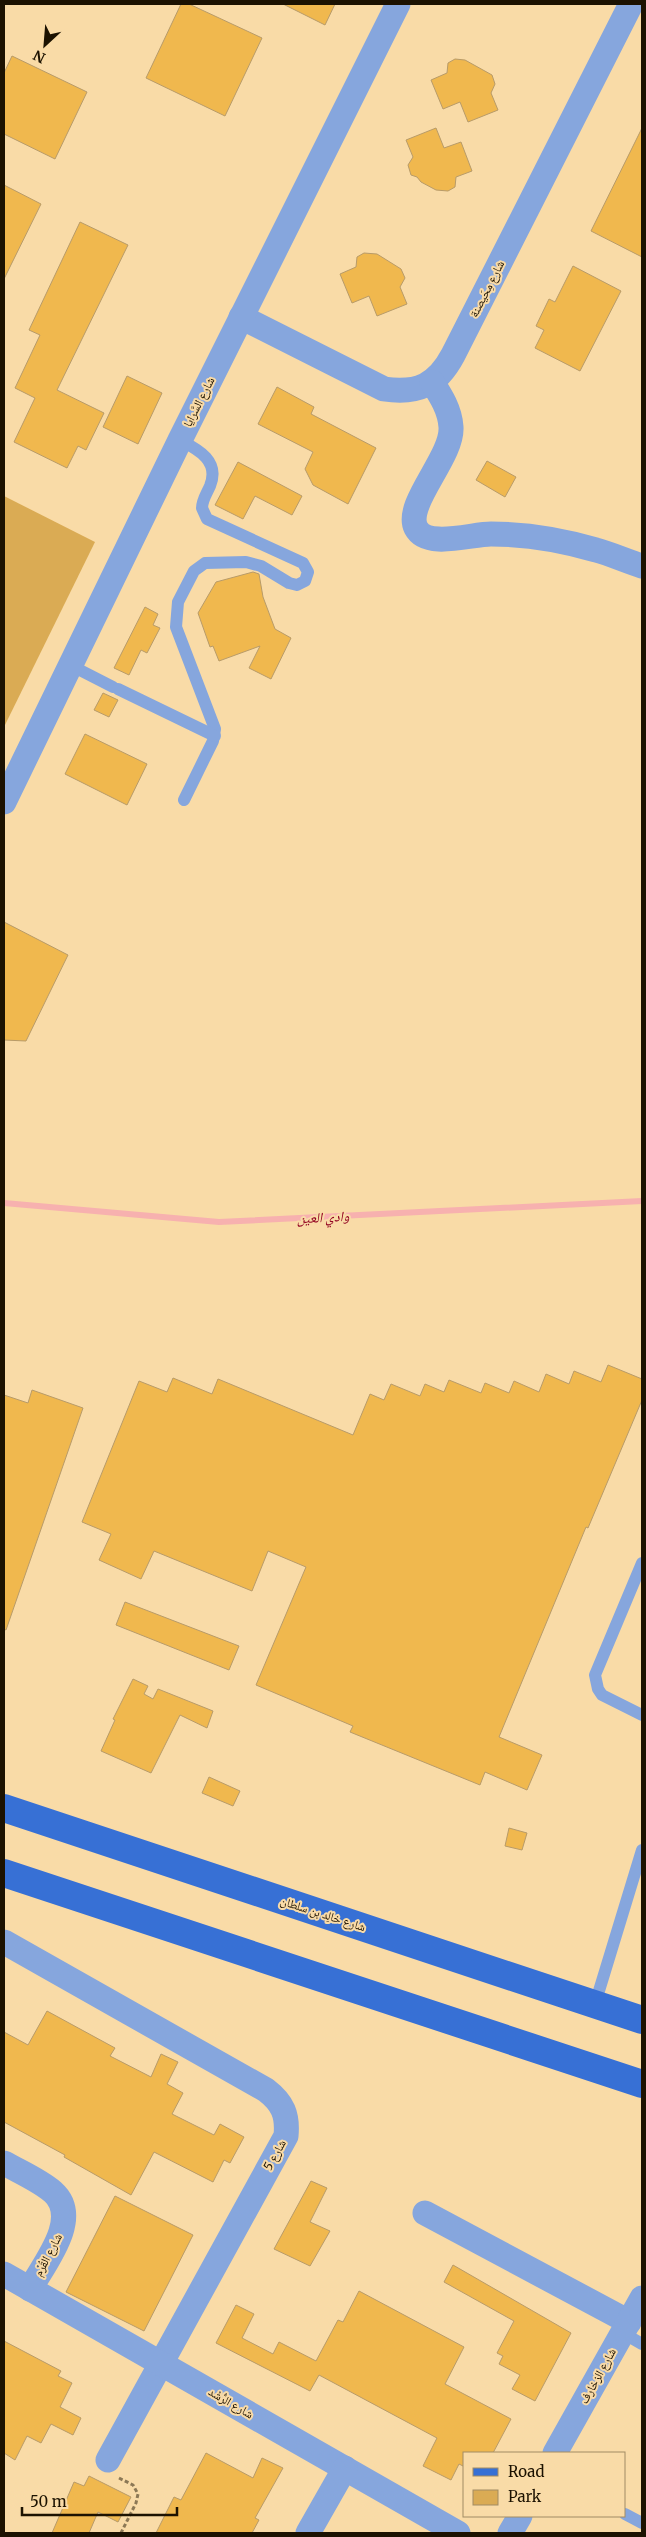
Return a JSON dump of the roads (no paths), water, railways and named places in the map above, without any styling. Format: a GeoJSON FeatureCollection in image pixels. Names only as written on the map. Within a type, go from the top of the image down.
{"type":"FeatureCollection","features":[{"type":"Feature","properties":{"kind":"main road","name":"شارع خالِد بن سلطان"},"geometry":{"type":"LineString","coordinates":[[4,1808],[642,2020]]}},
{"type":"Feature","properties":{"kind":"main road"},"geometry":{"type":"LineString","coordinates":[[4,1873],[642,2084]]}},
{"type":"Feature","properties":{"kind":"street","name":"شارع السَّرايا"},"geometry":{"type":"LineString","coordinates":[[4,802],[180,440],[398,4]]}},
{"type":"Feature","properties":{"kind":"street","name":"شارع مِحَيصنة"},"geometry":{"type":"LineString","coordinates":[[241,317],[384,389],[401,392],[418,389],[432,382],[445,370],[453,355],[631,4]]}},
{"type":"Feature","properties":{"kind":"street"},"geometry":{"type":"LineString","coordinates":[[432,382],[448,410],[452,428],[448,446],[415,510],[414,522],[420,533],[425,537],[437,540],[491,534],[537,538],[598,550],[642,566]]}},
{"type":"Feature","properties":{"kind":"street","name":"شارع 5"},"geometry":{"type":"LineString","coordinates":[[4,1942],[266,2090],[276,2098],[284,2109],[287,2122],[286,2136],[108,2460]]}},
{"type":"Feature","properties":{"kind":"street","name":"شارع القُرْم"},"geometry":{"type":"LineString","coordinates":[[4,2163],[43,2185],[54,2193],[62,2204],[64,2218],[62,2231],[30,2288]]}},
{"type":"Feature","properties":{"kind":"street"},"geometry":{"type":"LineString","coordinates":[[425,2213],[631,2333]]}},
{"type":"Feature","properties":{"kind":"street","name":"شارع الرُّشْد"},"geometry":{"type":"LineString","coordinates":[[4,2274],[458,2533]]}},
{"type":"Feature","properties":{"kind":"street","name":"شارع الزخارف"},"geometry":{"type":"LineString","coordinates":[[556,2452],[631,2333],[642,2298]]}},
{"type":"Feature","properties":{"kind":"street"},"geometry":{"type":"LineString","coordinates":[[308,2533],[345,2468]]}},
{"type":"Feature","properties":{"kind":"street"},"geometry":{"type":"LineString","coordinates":[[510,2533],[519,2517]]}},
{"type":"Feature","properties":{"kind":"lane"},"geometry":{"type":"LineString","coordinates":[[180,440],[198,449],[210,462],[213,478],[202,508],[207,519],[303,563],[308,572],[305,580],[297,585],[289,583],[261,566],[246,562],[205,563],[194,571],[178,602],[176,627],[215,722],[215,736],[184,800]]}},
{"type":"Feature","properties":{"kind":"lane"},"geometry":{"type":"LineString","coordinates":[[70,665],[215,736]]}},
{"type":"Feature","properties":{"kind":"lane"},"geometry":{"type":"LineString","coordinates":[[642,1563],[595,1675],[598,1689],[602,1695],[642,1715]]}},
{"type":"Feature","properties":{"kind":"lane"},"geometry":{"type":"LineString","coordinates":[[595,2004],[642,1850]]}},
{"type":"Feature","properties":{"kind":"lane"},"geometry":{"type":"LineString","coordinates":[[626,2515],[642,2523]]}},
{"type":"Feature","properties":{"kind":"waterway","name":"وادي العين"},"geometry":{"type":"LineString","coordinates":[[4,1203],[219,1222],[642,1201]]}}]}
